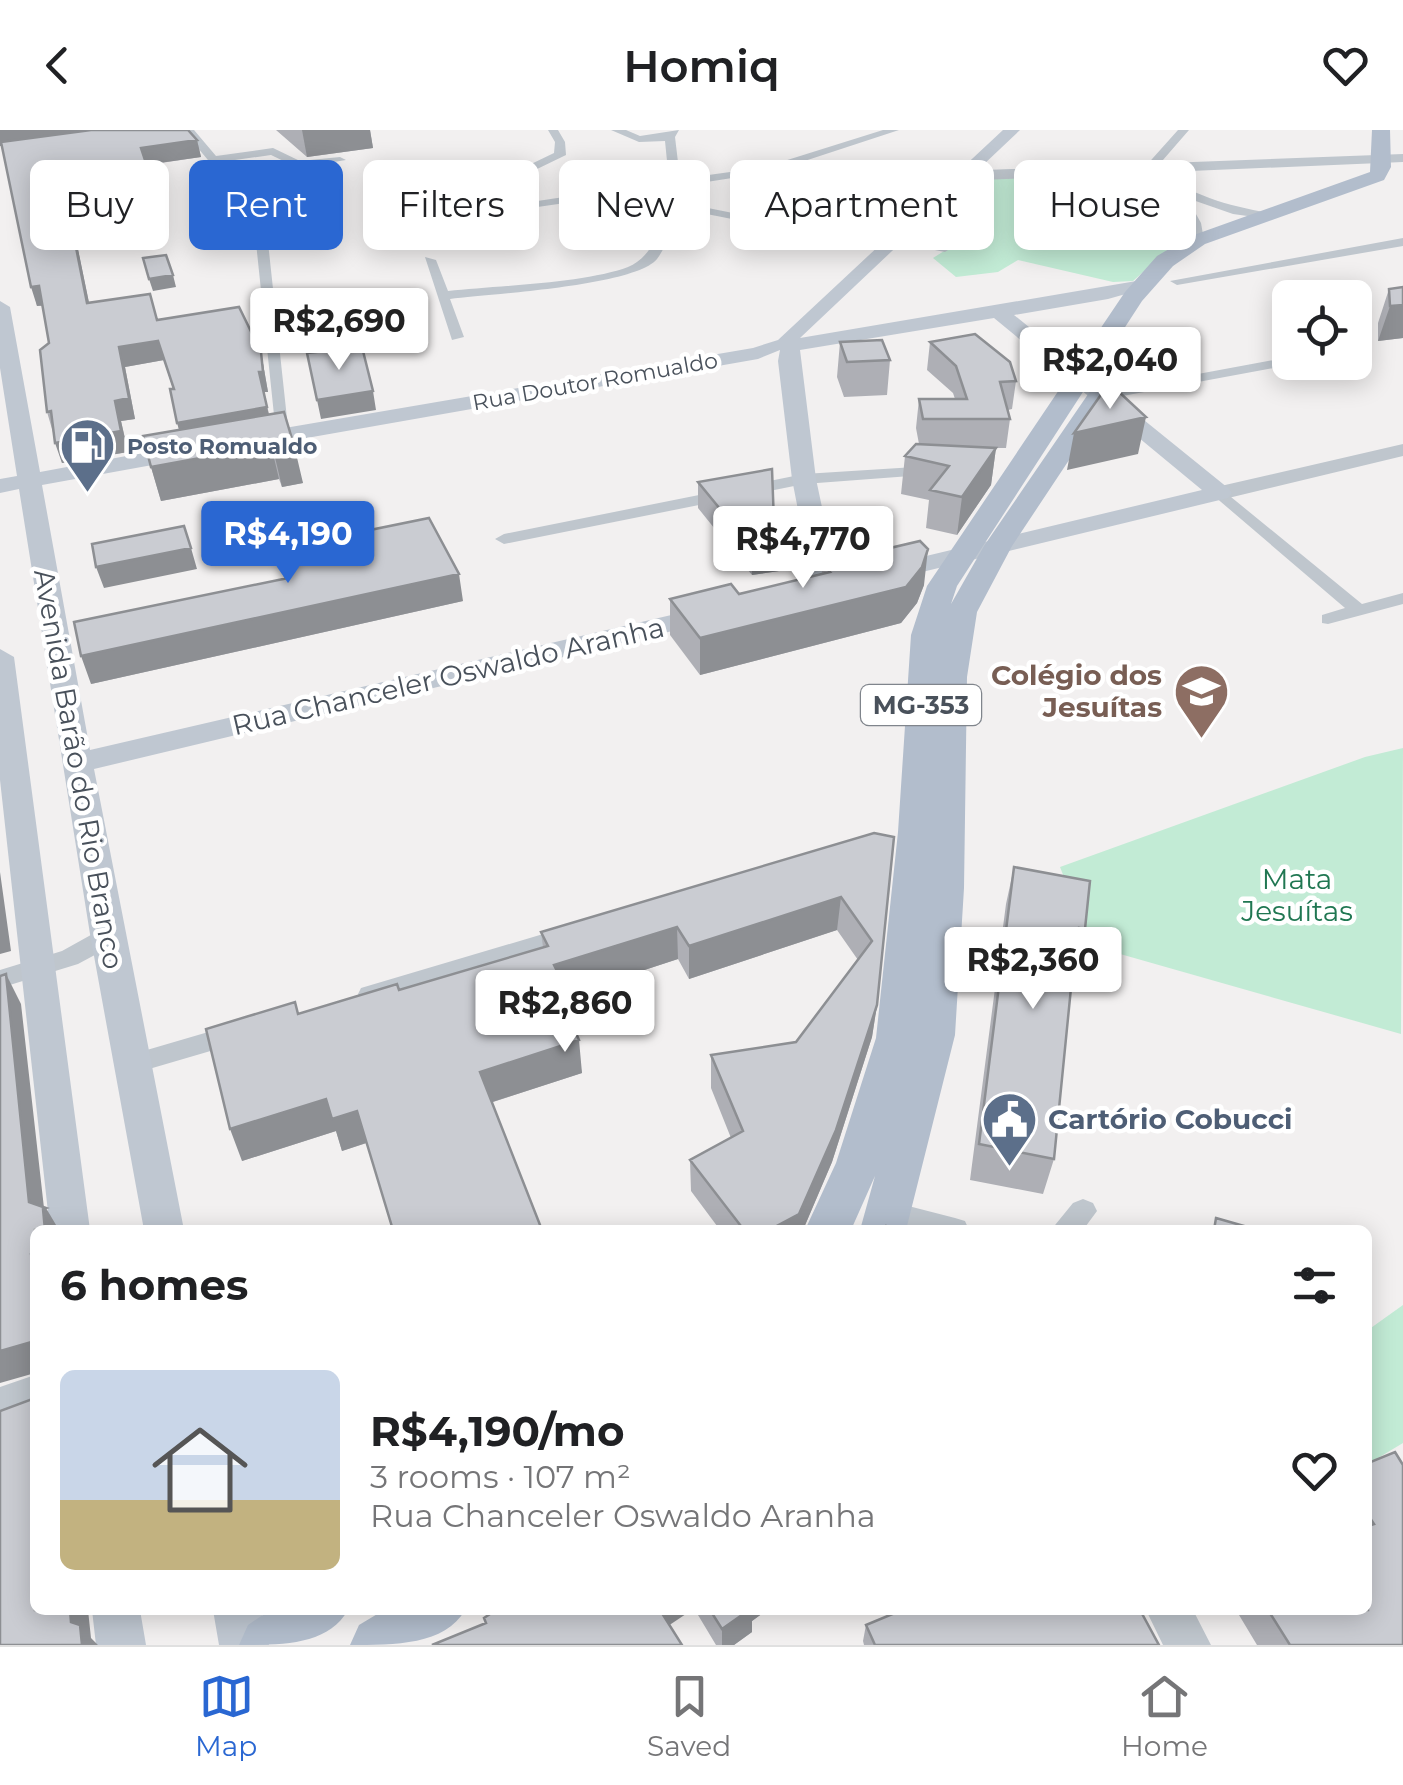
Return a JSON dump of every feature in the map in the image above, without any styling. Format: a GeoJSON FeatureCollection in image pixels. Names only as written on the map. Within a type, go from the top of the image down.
{"type":"FeatureCollection","features":[{"type":"Feature","properties":{"kind":"main road"},"geometry":{"type":"LineString","coordinates":[[977,160],[1012,130]]}},
{"type":"Feature","properties":{"kind":"main road"},"geometry":{"type":"LineString","coordinates":[[1381,130],[1394,159]]}},
{"type":"Feature","properties":{"kind":"main road"},"geometry":{"type":"LineString","coordinates":[[1394,159],[1397,130]]}},
{"type":"Feature","properties":{"kind":"main road","name":"MG-353"},"geometry":{"type":"LineString","coordinates":[[830,1225],[879,1102],[897,1038],[903,861],[926,635],[942,586],[980,550],[1108,384],[1177,281],[1225,238],[1392,179],[1400,166],[1394,159],[1377,176],[1363,183],[1198,240],[1165,261],[1004,476],[980,550],[962,612],[955,647],[949,714],[946,888],[934,1034],[886,1222]]}},
{"type":"Feature","properties":{"kind":"main road"},"geometry":{"type":"LineString","coordinates":[[880,250],[784,349],[804,479],[835,584],[1220,494]]}},
{"type":"Feature","properties":{"kind":"main road","name":"Rua Doutor Romualdo"},"geometry":{"type":"LineString","coordinates":[[14,484],[996,310],[1140,290]]}},
{"type":"Feature","properties":{"kind":"main road","name":"Avenida Barão do Rio Branco"},"geometry":{"type":"LineString","coordinates":[[0,307],[14,484],[78,764],[163,1225]]}},
{"type":"Feature","properties":{"kind":"main road"},"geometry":{"type":"LineString","coordinates":[[996,310],[1080,378],[1108,384],[1220,494]]}},
{"type":"Feature","properties":{"kind":"main road","name":"Rua Chanceler Oswaldo Aranha"},"geometry":{"type":"LineString","coordinates":[[78,764],[730,609]]}},
{"type":"Feature","properties":{"kind":"main road"},"geometry":{"type":"LineString","coordinates":[[0,658],[69,1225]]}},
{"type":"Feature","properties":{"kind":"main road"},"geometry":{"type":"LineString","coordinates":[[850,1225],[884,1133],[879,1102]]}},
{"type":"Feature","properties":{"kind":"main road"},"geometry":{"type":"LineString","coordinates":[[117,1615],[120,1645]]}},
{"type":"Feature","properties":{"kind":"main road"},"geometry":{"type":"LineString","coordinates":[[238,1615],[244,1645]]}},
{"type":"Feature","properties":{"kind":"main road"},"geometry":{"type":"LineString","coordinates":[[268,1645],[313,1615]]}},
{"type":"Feature","properties":{"kind":"main road"},"geometry":{"type":"LineString","coordinates":[[380,1645],[429,1615]]}},
{"type":"Feature","properties":{"kind":"street"},"geometry":{"type":"LineString","coordinates":[[188,130],[242,194],[261,234],[284,434]]}},
{"type":"Feature","properties":{"kind":"street"},"geometry":{"type":"LineString","coordinates":[[539,164],[560,155],[560,142],[553,130]]}},
{"type":"Feature","properties":{"kind":"street"},"geometry":{"type":"LineString","coordinates":[[616,130],[639,139],[672,133],[674,160]]}},
{"type":"Feature","properties":{"kind":"street"},"geometry":{"type":"LineString","coordinates":[[710,180],[768,170],[894,130]]}},
{"type":"Feature","properties":{"kind":"street"},"geometry":{"type":"LineString","coordinates":[[1157,160],[1184,130]]}},
{"type":"Feature","properties":{"kind":"street"},"geometry":{"type":"LineString","coordinates":[[212,157],[268,141]]}},
{"type":"Feature","properties":{"kind":"street"},"geometry":{"type":"LineString","coordinates":[[212,157],[273,151],[289,160]]}},
{"type":"Feature","properties":{"kind":"street"},"geometry":{"type":"LineString","coordinates":[[1196,166],[1394,159]]}},
{"type":"Feature","properties":{"kind":"street"},"geometry":{"type":"LineString","coordinates":[[1196,199],[1265,216]]}},
{"type":"Feature","properties":{"kind":"street"},"geometry":{"type":"LineString","coordinates":[[1196,224],[1198,240]]}},
{"type":"Feature","properties":{"kind":"street"},"geometry":{"type":"LineString","coordinates":[[1177,281],[1403,242]]}},
{"type":"Feature","properties":{"kind":"street"},"geometry":{"type":"LineString","coordinates":[[443,296],[633,270],[651,258],[655,250]]}},
{"type":"Feature","properties":{"kind":"street"},"geometry":{"type":"LineString","coordinates":[[430,260],[458,337]]}},
{"type":"Feature","properties":{"kind":"street"},"geometry":{"type":"LineString","coordinates":[[1108,384],[1146,390],[1272,365]]}},
{"type":"Feature","properties":{"kind":"street"},"geometry":{"type":"LineString","coordinates":[[1220,494],[1403,450]]}},
{"type":"Feature","properties":{"kind":"street"},"geometry":{"type":"LineString","coordinates":[[504,540],[804,479],[953,471]]}},
{"type":"Feature","properties":{"kind":"street"},"geometry":{"type":"LineString","coordinates":[[1220,494],[1358,610]]}},
{"type":"Feature","properties":{"kind":"street"},"geometry":{"type":"LineString","coordinates":[[1328,619],[1403,598]]}},
{"type":"Feature","properties":{"kind":"street"},"geometry":{"type":"LineString","coordinates":[[346,1001],[592,928]]}},
{"type":"Feature","properties":{"kind":"street"},"geometry":{"type":"LineString","coordinates":[[0,979],[91,949],[107,934]]}},
{"type":"Feature","properties":{"kind":"street"},"geometry":{"type":"LineString","coordinates":[[132,1064],[270,1024]]}},
{"type":"Feature","properties":{"kind":"street"},"geometry":{"type":"LineString","coordinates":[[886,1222],[912,1225]]}},
{"type":"Feature","properties":{"kind":"street"},"geometry":{"type":"LineString","coordinates":[[0,1407],[30,1396]]}},
{"type":"Feature","properties":{"kind":"street"},"geometry":{"type":"LineString","coordinates":[[1171,1615],[1188,1645]]}},
{"type":"Feature","properties":{"kind":"green space"},"geometry":{"type":"Polygon","coordinates":[[[994,178],[1014,178],[1014,250],[1167,250],[1133,281],[1113,282],[1018,260],[998,272],[956,277],[933,258],[946,250],[994,250],[994,178]]]}},
{"type":"Feature","properties":{"kind":"green space","name":"Mata Jesuítas"},"geometry":{"type":"Polygon","coordinates":[[[1403,748],[1401,1034],[1078,942],[1080,918],[1060,867],[1365,757],[1403,748]]]}},
{"type":"Feature","properties":{"kind":"green space"},"geometry":{"type":"Polygon","coordinates":[[[1403,1305],[1403,1443],[1372,1462],[1372,1327],[1403,1305]]]}},
{"type":"Feature","properties":{"kind":"building"},"geometry":{"type":"Polygon","coordinates":[[[91,130],[188,130],[197,140],[141,148],[145,160],[30,160],[30,250],[77,250],[87,303],[150,294],[157,320],[239,307],[261,352],[263,372],[259,372],[267,407],[177,423],[170,389],[174,389],[158,341],[119,347],[129,398],[115,401],[121,431],[55,443],[40,350],[49,343],[39,286],[31,287],[1,142],[91,130]]]}},
{"type":"Feature","properties":{"kind":"building"},"geometry":{"type":"Polygon","coordinates":[[[166,255],[173,275],[149,279],[143,258],[166,255]]]}},
{"type":"Feature","properties":{"kind":"building"},"geometry":{"type":"Polygon","coordinates":[[[1403,287],[1403,305],[1390,306],[1389,289],[1403,287]]]}},
{"type":"Feature","properties":{"kind":"building"},"geometry":{"type":"Polygon","coordinates":[[[975,334],[1010,362],[1016,381],[1000,382],[1010,419],[923,419],[919,399],[967,399],[956,366],[930,342],[975,334]]]}},
{"type":"Feature","properties":{"kind":"building"},"geometry":{"type":"Polygon","coordinates":[[[882,340],[890,360],[847,362],[840,342],[882,340]]]}},
{"type":"Feature","properties":{"kind":"building"},"geometry":{"type":"Polygon","coordinates":[[[362,347],[373,391],[317,400],[307,353],[362,347]]]}},
{"type":"Feature","properties":{"kind":"building"},"geometry":{"type":"Polygon","coordinates":[[[1105,389],[1119,392],[1146,417],[1074,433],[1105,389]]]}},
{"type":"Feature","properties":{"kind":"building"},"geometry":{"type":"Polygon","coordinates":[[[284,412],[295,449],[274,453],[271,445],[151,467],[143,436],[284,412]]]}},
{"type":"Feature","properties":{"kind":"building"},"geometry":{"type":"Polygon","coordinates":[[[916,444],[996,448],[962,497],[930,490],[949,466],[905,456],[916,444]]]}},
{"type":"Feature","properties":{"kind":"building"},"geometry":{"type":"Polygon","coordinates":[[[772,469],[774,523],[780,544],[752,548],[698,482],[772,469]]]}},
{"type":"Feature","properties":{"kind":"building"},"geometry":{"type":"Polygon","coordinates":[[[429,518],[459,574],[81,656],[74,622],[288,578],[277,549],[429,518]]]}},
{"type":"Feature","properties":{"kind":"building"},"geometry":{"type":"Polygon","coordinates":[[[184,526],[191,548],[96,567],[92,544],[184,526]]]}},
{"type":"Feature","properties":{"kind":"building"},"geometry":{"type":"Polygon","coordinates":[[[920,541],[928,549],[922,567],[906,587],[700,638],[670,599],[731,584],[739,594],[830,572],[822,564],[920,541]]]}},
{"type":"Feature","properties":{"kind":"building"},"geometry":{"type":"Polygon","coordinates":[[[874,833],[894,837],[877,1005],[836,1130],[799,1214],[778,1225],[740,1225],[690,1160],[743,1131],[711,1055],[796,1042],[872,941],[841,897],[689,946],[677,927],[554,965],[564,985],[556,988],[579,1040],[480,1072],[540,1225],[391,1225],[357,1111],[332,1119],[326,1099],[230,1129],[206,1029],[295,1002],[298,1014],[397,984],[399,990],[548,946],[541,932],[874,833]]]}},
{"type":"Feature","properties":{"kind":"building"},"geometry":{"type":"Polygon","coordinates":[[[1014,867],[1090,881],[1085,929],[1079,928],[1072,978],[1054,1159],[979,1144],[1014,867]]]}},
{"type":"Feature","properties":{"kind":"building"},"geometry":{"type":"Polygon","coordinates":[[[6,974],[29,1202],[46,1208],[45,1225],[30,1225],[30,1342],[0,1351],[0,976],[6,974]]]}},
{"type":"Feature","properties":{"kind":"building"},"geometry":{"type":"Polygon","coordinates":[[[1216,1218],[1240,1225],[1215,1225],[1216,1218]]]}},
{"type":"Feature","properties":{"kind":"building"},"geometry":{"type":"Polygon","coordinates":[[[30,1400],[30,1615],[70,1615],[71,1622],[80,1625],[82,1645],[0,1645],[0,1411],[30,1400]]]}},
{"type":"Feature","properties":{"kind":"building"},"geometry":{"type":"Polygon","coordinates":[[[1395,1452],[1403,1465],[1403,1645],[1290,1645],[1271,1615],[1372,1615],[1372,1461],[1395,1452]]]}},
{"type":"Feature","properties":{"kind":"building"},"geometry":{"type":"Polygon","coordinates":[[[663,1615],[682,1645],[432,1645],[486,1623],[484,1618],[663,1615]]]}},
{"type":"Feature","properties":{"kind":"building"},"geometry":{"type":"Polygon","coordinates":[[[713,1615],[742,1615],[722,1629],[713,1615]]]}},
{"type":"Feature","properties":{"kind":"building"},"geometry":{"type":"Polygon","coordinates":[[[890,1615],[1143,1615],[1159,1645],[875,1645],[866,1625],[890,1615]]]}},
{"type":"Feature","properties":{"kind":"place","name":"Posto Romualdo"},"geometry":{"type":"Point","coordinates":[88,495]}},
{"type":"Feature","properties":{"kind":"place","name":"Colégio dos Jesuítas"},"geometry":{"type":"Point","coordinates":[1201,740]}},
{"type":"Feature","properties":{"kind":"place","name":"Cartório Cobucci"},"geometry":{"type":"Point","coordinates":[1009,1168]}}]}
